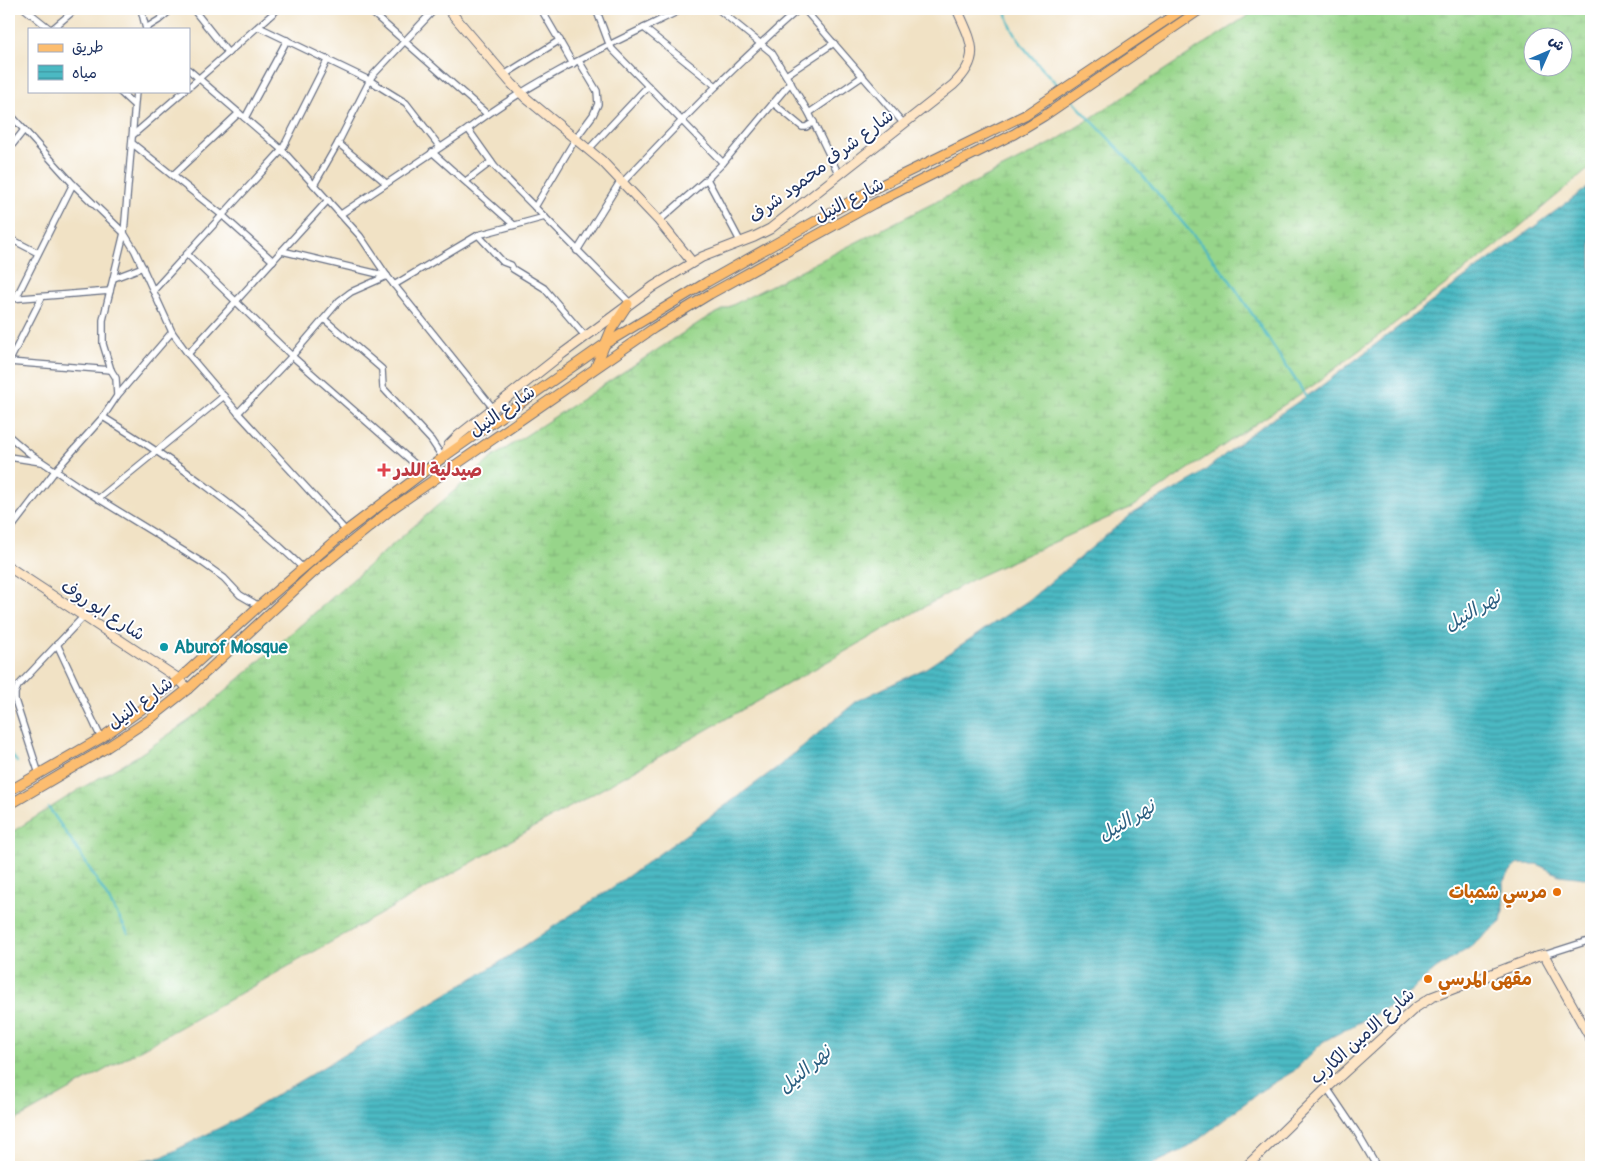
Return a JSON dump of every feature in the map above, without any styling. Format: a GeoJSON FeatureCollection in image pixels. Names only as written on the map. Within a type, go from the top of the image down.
{"type":"FeatureCollection","features":[{"type":"Feature","properties":{"kind":"main road","name":"شارع النيل"},"geometry":{"type":"LineString","coordinates":[[9,791],[101,738],[142,709],[179,679],[259,606],[346,531],[444,457],[605,344],[707,282],[869,192],[1010,124],[1051,99],[1183,9]]}},
{"type":"Feature","properties":{"kind":"main road","name":"شارع النيل"},"geometry":{"type":"LineString","coordinates":[[9,805],[128,734],[188,689],[314,572],[393,508],[654,328],[710,294],[873,204],[1014,134],[1057,108],[1201,9]]}},
{"type":"Feature","properties":{"kind":"main road"},"geometry":{"type":"LineString","coordinates":[[596,367],[618,318],[629,304]]}},
{"type":"Feature","properties":{"kind":"street"},"geometry":{"type":"LineString","coordinates":[[25,9],[50,28]]}},
{"type":"Feature","properties":{"kind":"street"},"geometry":{"type":"LineString","coordinates":[[52,28],[76,9]]}},
{"type":"Feature","properties":{"kind":"street"},"geometry":{"type":"LineString","coordinates":[[135,9],[144,18]]}},
{"type":"Feature","properties":{"kind":"street"},"geometry":{"type":"LineString","coordinates":[[141,9],[146,28],[160,20],[172,9]]}},
{"type":"Feature","properties":{"kind":"street"},"geometry":{"type":"LineString","coordinates":[[193,9],[228,53]]}},
{"type":"Feature","properties":{"kind":"street"},"geometry":{"type":"LineString","coordinates":[[190,86],[278,9]]}},
{"type":"Feature","properties":{"kind":"street"},"geometry":{"type":"LineString","coordinates":[[368,9],[487,114]]}},
{"type":"Feature","properties":{"kind":"street"},"geometry":{"type":"LineString","coordinates":[[314,184],[338,143],[369,80],[435,9]]}},
{"type":"Feature","properties":{"kind":"street"},"geometry":{"type":"LineString","coordinates":[[448,9],[521,93],[576,138],[622,181],[659,221],[692,262]]}},
{"type":"Feature","properties":{"kind":"street"},"geometry":{"type":"LineString","coordinates":[[541,9],[572,64]]}},
{"type":"Feature","properties":{"kind":"street"},"geometry":{"type":"LineString","coordinates":[[596,9],[609,45],[723,163]]}},
{"type":"Feature","properties":{"kind":"street"},"geometry":{"type":"LineString","coordinates":[[341,214],[468,129],[487,114],[521,93],[572,64],[683,9]]}},
{"type":"Feature","properties":{"kind":"street"},"geometry":{"type":"LineString","coordinates":[[718,9],[761,42],[772,53],[814,122],[839,175]]}},
{"type":"Feature","properties":{"kind":"street"},"geometry":{"type":"LineString","coordinates":[[577,250],[622,181],[761,42],[799,9]]}},
{"type":"Feature","properties":{"kind":"street"},"geometry":{"type":"LineString","coordinates":[[804,9],[904,124]]}},
{"type":"Feature","properties":{"kind":"street","name":"شارع شرف محمود شرف"},"geometry":{"type":"LineString","coordinates":[[444,457],[447,448],[453,440],[585,336],[692,262],[770,229],[953,85],[967,70],[972,48],[957,9]]}},
{"type":"Feature","properties":{"kind":"street"},"geometry":{"type":"LineString","coordinates":[[259,27],[369,80],[410,106],[440,147]]}},
{"type":"Feature","properties":{"kind":"street"},"geometry":{"type":"LineString","coordinates":[[644,28],[716,86]]}},
{"type":"Feature","properties":{"kind":"street"},"geometry":{"type":"LineString","coordinates":[[245,118],[287,40]]}},
{"type":"Feature","properties":{"kind":"street"},"geometry":{"type":"LineString","coordinates":[[504,75],[560,40]]}},
{"type":"Feature","properties":{"kind":"street"},"geometry":{"type":"LineString","coordinates":[[786,75],[834,42]]}},
{"type":"Feature","properties":{"kind":"street"},"geometry":{"type":"LineString","coordinates":[[153,291],[282,150],[328,59]]}},
{"type":"Feature","properties":{"kind":"street"},"geometry":{"type":"LineString","coordinates":[[535,207],[598,104],[593,82],[579,61]]}},
{"type":"Feature","properties":{"kind":"street"},"geometry":{"type":"LineString","coordinates":[[190,71],[282,150],[341,214],[366,245],[387,276],[493,408]]}},
{"type":"Feature","properties":{"kind":"street"},"geometry":{"type":"LineString","coordinates":[[809,113],[863,76]]}},
{"type":"Feature","properties":{"kind":"street"},"geometry":{"type":"LineString","coordinates":[[659,221],[723,163],[790,82]]}},
{"type":"Feature","properties":{"kind":"street"},"geometry":{"type":"LineString","coordinates":[[588,149],[648,86]]}},
{"type":"Feature","properties":{"kind":"street"},"geometry":{"type":"LineString","coordinates":[[120,92],[134,105]]}},
{"type":"Feature","properties":{"kind":"street"},"geometry":{"type":"LineString","coordinates":[[116,396],[116,378],[111,370],[103,344],[102,332],[103,320],[124,233],[133,144],[136,92]]}},
{"type":"Feature","properties":{"kind":"street"},"geometry":{"type":"LineString","coordinates":[[133,135],[183,92]]}},
{"type":"Feature","properties":{"kind":"street"},"geometry":{"type":"LineString","coordinates":[[774,103],[802,127],[806,127],[814,122]]}},
{"type":"Feature","properties":{"kind":"street"},"geometry":{"type":"LineString","coordinates":[[9,113],[73,184],[124,233],[133,246],[172,332],[188,354],[238,413],[346,531]]}},
{"type":"Feature","properties":{"kind":"street"},"geometry":{"type":"LineString","coordinates":[[173,175],[240,113]]}},
{"type":"Feature","properties":{"kind":"street"},"geometry":{"type":"LineString","coordinates":[[468,129],[491,162],[629,304]]}},
{"type":"Feature","properties":{"kind":"street"},"geometry":{"type":"LineString","coordinates":[[9,150],[24,130]]}},
{"type":"Feature","properties":{"kind":"street"},"geometry":{"type":"LineString","coordinates":[[338,143],[386,183]]}},
{"type":"Feature","properties":{"kind":"street"},"geometry":{"type":"LineString","coordinates":[[133,144],[222,215],[273,261]]}},
{"type":"Feature","properties":{"kind":"street"},"geometry":{"type":"LineString","coordinates":[[432,152],[514,225]]}},
{"type":"Feature","properties":{"kind":"street"},"geometry":{"type":"LineString","coordinates":[[466,181],[491,162]]}},
{"type":"Feature","properties":{"kind":"street"},"geometry":{"type":"LineString","coordinates":[[707,179],[740,241]]}},
{"type":"Feature","properties":{"kind":"street"},"geometry":{"type":"LineString","coordinates":[[12,298],[38,253],[73,184]]}},
{"type":"Feature","properties":{"kind":"street"},"geometry":{"type":"LineString","coordinates":[[188,354],[328,200]]}},
{"type":"Feature","properties":{"kind":"street"},"geometry":{"type":"LineString","coordinates":[[394,284],[478,235],[545,216]]}},
{"type":"Feature","properties":{"kind":"street"},"geometry":{"type":"LineString","coordinates":[[478,235],[503,262],[511,265],[514,269],[544,288],[585,336]]}},
{"type":"Feature","properties":{"kind":"street"},"geometry":{"type":"LineString","coordinates":[[9,238],[38,253]]}},
{"type":"Feature","properties":{"kind":"street"},"geometry":{"type":"LineString","coordinates":[[282,251],[387,276]]}},
{"type":"Feature","properties":{"kind":"street"},"geometry":{"type":"LineString","coordinates":[[187,254],[292,356],[424,472]]}},
{"type":"Feature","properties":{"kind":"street"},"geometry":{"type":"LineString","coordinates":[[114,278],[143,267]]}},
{"type":"Feature","properties":{"kind":"street"},"geometry":{"type":"LineString","coordinates":[[238,413],[344,297],[387,276]]}},
{"type":"Feature","properties":{"kind":"street"},"geometry":{"type":"LineString","coordinates":[[12,298],[110,291]]}},
{"type":"Feature","properties":{"kind":"street"},"geometry":{"type":"LineString","coordinates":[[42,297],[9,362],[111,370]]}},
{"type":"Feature","properties":{"kind":"street"},"geometry":{"type":"LineString","coordinates":[[324,319],[382,369],[383,388],[431,440],[444,457]]}},
{"type":"Feature","properties":{"kind":"street"},"geometry":{"type":"LineString","coordinates":[[9,532],[55,471],[103,417],[116,396],[172,332]]}},
{"type":"Feature","properties":{"kind":"street"},"geometry":{"type":"LineString","coordinates":[[98,499],[224,396]]}},
{"type":"Feature","properties":{"kind":"street"},"geometry":{"type":"LineString","coordinates":[[103,417],[158,451],[218,494],[304,568]]}},
{"type":"Feature","properties":{"kind":"street"},"geometry":{"type":"LineString","coordinates":[[9,436],[55,471],[203,563],[224,578],[240,595],[259,606]]}},
{"type":"Feature","properties":{"kind":"street"},"geometry":{"type":"LineString","coordinates":[[9,457],[43,463]]}},
{"type":"Feature","properties":{"kind":"street","name":"شارع ابو روف"},"geometry":{"type":"LineString","coordinates":[[9,567],[179,679],[188,689]]}},
{"type":"Feature","properties":{"kind":"street"},"geometry":{"type":"LineString","coordinates":[[39,774],[14,693],[18,686],[84,616]]}},
{"type":"Feature","properties":{"kind":"street"},"geometry":{"type":"LineString","coordinates":[[57,644],[101,738]]}},
{"type":"Feature","properties":{"kind":"street"},"geometry":{"type":"LineString","coordinates":[[1591,940],[1544,955],[1591,1039]]}},
{"type":"Feature","properties":{"kind":"street","name":"شارع الامين الكارب"},"geometry":{"type":"LineString","coordinates":[[1246,1167],[1327,1088],[1415,1008],[1425,1001],[1544,955]]}},
{"type":"Feature","properties":{"kind":"street"},"geometry":{"type":"LineString","coordinates":[[1327,1088],[1356,1131],[1377,1167]]}},
{"type":"Feature","properties":{"kind":"green space"},"geometry":{"type":"Polygon","coordinates":[[[1258,9],[1591,9],[1591,167],[1500,243],[1315,384],[1132,507],[977,577],[9,1124],[9,834],[80,789],[139,755],[200,713],[493,457],[703,320],[1054,142],[1258,9]]]}},
{"type":"Feature","properties":{"kind":"water","name":"نهر النيل"},"geometry":{"type":"Polygon","coordinates":[[[1591,185],[1591,875],[1587,878],[1559,875],[1537,864],[1518,864],[1503,882],[1504,904],[1501,922],[1469,948],[1436,969],[1398,1002],[1324,1041],[1294,1071],[1262,1090],[1189,1147],[1147,1167],[101,1167],[162,1157],[229,1123],[497,964],[613,887],[695,828],[779,766],[857,701],[926,668],[1029,600],[1133,513],[1197,477],[1253,432],[1316,390],[1410,318],[1591,185]]]}},
{"type":"Feature","properties":{"kind":"waterway"},"geometry":{"type":"LineString","coordinates":[[1006,9],[1014,32],[1022,44],[1040,67],[1068,96]]}},
{"type":"Feature","properties":{"kind":"waterway"},"geometry":{"type":"LineString","coordinates":[[1072,100],[1132,163],[1205,249],[1231,282],[1308,399]]}},
{"type":"Feature","properties":{"kind":"waterway"},"geometry":{"type":"LineString","coordinates":[[9,751],[17,762]]}},
{"type":"Feature","properties":{"kind":"waterway"},"geometry":{"type":"LineString","coordinates":[[49,808],[110,901],[128,933]]}},
{"type":"Feature","properties":{"kind":"place","name":"صيدلية اللدر"},"geometry":{"type":"Point","coordinates":[384,470]}},
{"type":"Feature","properties":{"kind":"place","name":"Aburof Mosque"},"geometry":{"type":"Point","coordinates":[164,647]}},
{"type":"Feature","properties":{"kind":"place","name":"مرسي شمبات"},"geometry":{"type":"Point","coordinates":[1557,892]}},
{"type":"Feature","properties":{"kind":"place","name":"مقهى المرسي"},"geometry":{"type":"Point","coordinates":[1428,979]}}]}
